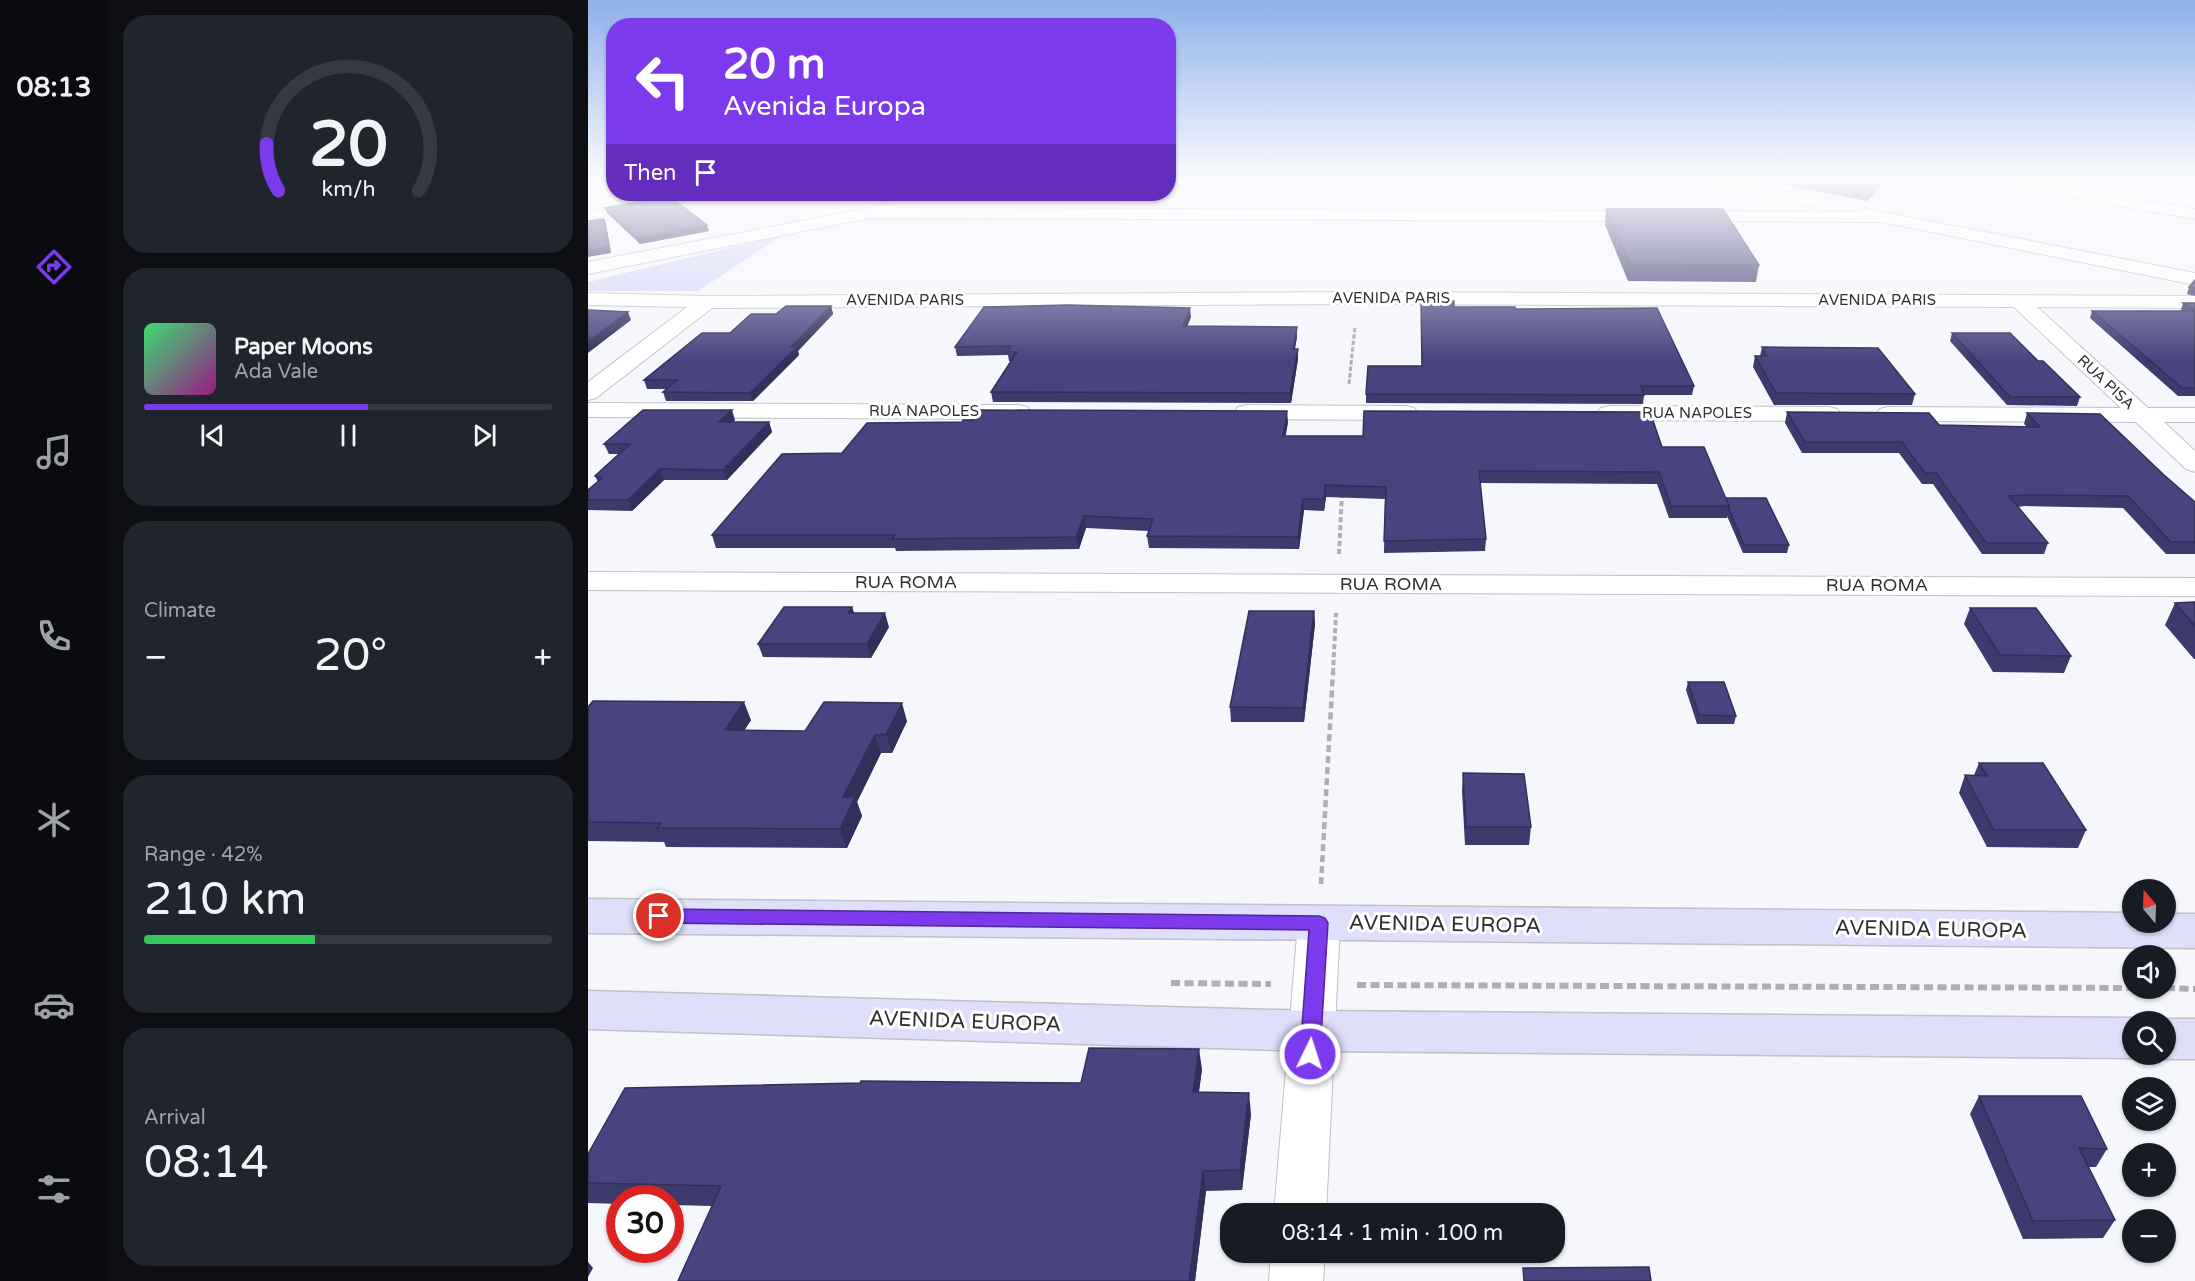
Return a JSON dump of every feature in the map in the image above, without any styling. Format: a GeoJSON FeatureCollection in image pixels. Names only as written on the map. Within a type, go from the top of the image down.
{"type":"FeatureCollection","features":[{"type":"Feature","properties":{"kind":"main road","name":"AVENIDA EUROPA"},"geometry":{"type":"LineString","coordinates":[[588,916],[2195,931]]}},
{"type":"Feature","properties":{"kind":"main road","name":"AVENIDA EUROPA"},"geometry":{"type":"LineString","coordinates":[[588,1010],[1312,1031],[2122,1038]]}},
{"type":"Feature","properties":{"kind":"main road"},"geometry":{"type":"LineString","coordinates":[[2176,1038],[2195,1039]]}},
{"type":"Feature","properties":{"kind":"street"},"geometry":{"type":"LineString","coordinates":[[588,268],[727,241]]}},
{"type":"Feature","properties":{"kind":"street"},"geometry":{"type":"LineString","coordinates":[[2002,241],[2195,279]]}},
{"type":"Feature","properties":{"kind":"street","name":"AVENIDA PARIS"},"geometry":{"type":"LineString","coordinates":[[588,299],[707,302],[1357,298],[2195,302]]}},
{"type":"Feature","properties":{"kind":"street","name":"RUA PISA"},"geometry":{"type":"LineString","coordinates":[[2018,300],[2195,464]]}},
{"type":"Feature","properties":{"kind":"street"},"geometry":{"type":"LineString","coordinates":[[588,393],[707,302]]}},
{"type":"Feature","properties":{"kind":"street","name":"RUA NAPOLES"},"geometry":{"type":"LineString","coordinates":[[588,410],[1038,412]]}},
{"type":"Feature","properties":{"kind":"street"},"geometry":{"type":"LineString","coordinates":[[1228,412],[1430,413]]}},
{"type":"Feature","properties":{"kind":"street","name":"RUA NAPOLES"},"geometry":{"type":"LineString","coordinates":[[1584,413],[2195,415]]}},
{"type":"Feature","properties":{"kind":"street","name":"RUA ROMA"},"geometry":{"type":"LineString","coordinates":[[588,581],[2195,586]]}},
{"type":"Feature","properties":{"kind":"street"},"geometry":{"type":"LineString","coordinates":[[1301,1203],[1319,923]]}},
{"type":"Feature","properties":{"kind":"street"},"geometry":{"type":"LineString","coordinates":[[1296,1281],[1297,1263]]}},
{"type":"Feature","properties":{"kind":"path"},"geometry":{"type":"LineString","coordinates":[[2176,988],[2195,988]]}},
{"type":"Feature","properties":{"kind":"shaded area"},"geometry":{"type":"Polygon","coordinates":[[[759,241],[774,241],[698,291],[588,291],[588,282],[759,241]]]}},
{"type":"Feature","properties":{"kind":"building"},"geometry":{"type":"Polygon","coordinates":[[[588,241],[608,241],[609,247],[588,251],[588,241]]]}},
{"type":"Feature","properties":{"kind":"building"},"geometry":{"type":"Polygon","coordinates":[[[1620,241],[1743,241],[1759,265],[1630,264],[1620,241]]]}},
{"type":"Feature","properties":{"kind":"building"},"geometry":{"type":"Polygon","coordinates":[[[2195,280],[2195,288],[2189,287],[2195,280]]]}},
{"type":"Feature","properties":{"kind":"building"},"geometry":{"type":"Polygon","coordinates":[[[1421,301],[1454,301],[1454,307],[1515,307],[1515,309],[1657,308],[1694,386],[1641,386],[1644,395],[1366,394],[1368,366],[1422,366],[1421,301]]]}},
{"type":"Feature","properties":{"kind":"building"},"geometry":{"type":"Polygon","coordinates":[[[2183,303],[2195,303],[2195,311],[2183,303]]]}},
{"type":"Feature","properties":{"kind":"building"},"geometry":{"type":"Polygon","coordinates":[[[1068,305],[1190,308],[1183,326],[1297,327],[1293,349],[1298,349],[1290,393],[991,392],[1017,352],[1007,352],[1011,346],[955,347],[984,307],[1068,305]]]}},
{"type":"Feature","properties":{"kind":"building"},"geometry":{"type":"Polygon","coordinates":[[[786,306],[831,306],[791,347],[797,347],[750,393],[663,392],[677,380],[644,380],[702,333],[730,333],[751,314],[776,314],[786,306]]]}},
{"type":"Feature","properties":{"kind":"building"},"geometry":{"type":"Polygon","coordinates":[[[588,310],[628,312],[588,342],[588,310]]]}},
{"type":"Feature","properties":{"kind":"building"},"geometry":{"type":"Polygon","coordinates":[[[2092,311],[2195,311],[2195,388],[2182,388],[2092,311]]]}},
{"type":"Feature","properties":{"kind":"building"},"geometry":{"type":"Polygon","coordinates":[[[1952,333],[2010,333],[2080,397],[2010,397],[1952,333]]]}},
{"type":"Feature","properties":{"kind":"building"},"geometry":{"type":"Polygon","coordinates":[[[1762,347],[1878,348],[1915,394],[1776,393],[1755,356],[1767,356],[1762,347]]]}},
{"type":"Feature","properties":{"kind":"building"},"geometry":{"type":"Polygon","coordinates":[[[643,410],[732,410],[719,422],[769,422],[723,470],[660,469],[628,500],[588,500],[588,490],[602,478],[595,476],[630,444],[604,444],[643,410]]]}},
{"type":"Feature","properties":{"kind":"building"},"geometry":{"type":"Polygon","coordinates":[[[979,410],[1287,411],[1283,436],[1363,436],[1364,411],[1650,412],[1662,447],[1704,447],[1729,506],[1671,506],[1659,472],[1479,471],[1486,539],[1384,541],[1386,487],[1325,485],[1324,499],[1303,499],[1298,537],[1147,536],[1153,519],[1084,516],[1076,537],[892,539],[895,535],[712,535],[782,454],[842,453],[867,423],[962,422],[972,420],[979,410]]]}},
{"type":"Feature","properties":{"kind":"building"},"geometry":{"type":"Polygon","coordinates":[[[1787,412],[1929,413],[1939,425],[2040,427],[2027,413],[2100,414],[2195,502],[2195,542],[2171,542],[2128,496],[2028,495],[2009,496],[2048,543],[1986,543],[1936,473],[1925,473],[1902,442],[1805,442],[1787,412]]]}},
{"type":"Feature","properties":{"kind":"building"},"geometry":{"type":"Polygon","coordinates":[[[1726,498],[1766,498],[1789,545],[1744,545],[1726,498]]]}},
{"type":"Feature","properties":{"kind":"building"},"geometry":{"type":"Polygon","coordinates":[[[2195,602],[2195,626],[2175,603],[2195,602]]]}},
{"type":"Feature","properties":{"kind":"building"},"geometry":{"type":"Polygon","coordinates":[[[784,607],[852,607],[848,613],[885,613],[867,644],[758,644],[784,607]]]}},
{"type":"Feature","properties":{"kind":"building"},"geometry":{"type":"Polygon","coordinates":[[[1970,608],[2036,608],[2071,656],[2000,655],[1970,608]]]}},
{"type":"Feature","properties":{"kind":"building"},"geometry":{"type":"Polygon","coordinates":[[[1249,611],[1314,611],[1303,708],[1230,707],[1249,611]]]}},
{"type":"Feature","properties":{"kind":"building"},"geometry":{"type":"Polygon","coordinates":[[[1688,682],[1724,682],[1736,716],[1699,715],[1688,682]]]}},
{"type":"Feature","properties":{"kind":"building"},"geometry":{"type":"Polygon","coordinates":[[[593,701],[744,702],[725,730],[805,731],[824,702],[902,703],[886,734],[875,735],[843,797],[855,797],[840,829],[657,828],[661,823],[588,822],[588,707],[593,701]]]}},
{"type":"Feature","properties":{"kind":"building"},"geometry":{"type":"Polygon","coordinates":[[[1979,763],[2043,763],[2086,830],[1994,830],[1965,775],[1987,776],[1979,763]]]}},
{"type":"Feature","properties":{"kind":"building"},"geometry":{"type":"Polygon","coordinates":[[[1463,773],[1524,774],[1531,827],[1466,827],[1463,773]]]}},
{"type":"Feature","properties":{"kind":"building"},"geometry":{"type":"Polygon","coordinates":[[[1089,1048],[1199,1049],[1193,1092],[1249,1093],[1240,1170],[1203,1171],[1189,1281],[678,1281],[721,1186],[588,1183],[588,1154],[625,1088],[860,1083],[861,1081],[1081,1083],[1089,1048]]]}},
{"type":"Feature","properties":{"kind":"building"},"geometry":{"type":"Polygon","coordinates":[[[1979,1096],[2081,1096],[2107,1149],[2079,1148],[2115,1220],[2033,1221],[1979,1096]]]}},
{"type":"Feature","properties":{"kind":"building"},"geometry":{"type":"Polygon","coordinates":[[[1649,1267],[1651,1281],[1524,1281],[1523,1268],[1649,1267]]]}},
{"type":"Feature","properties":{"kind":"route"},"geometry":{"type":"LineString","coordinates":[[659,916],[1319,923],[1310,1054]]}}]}
